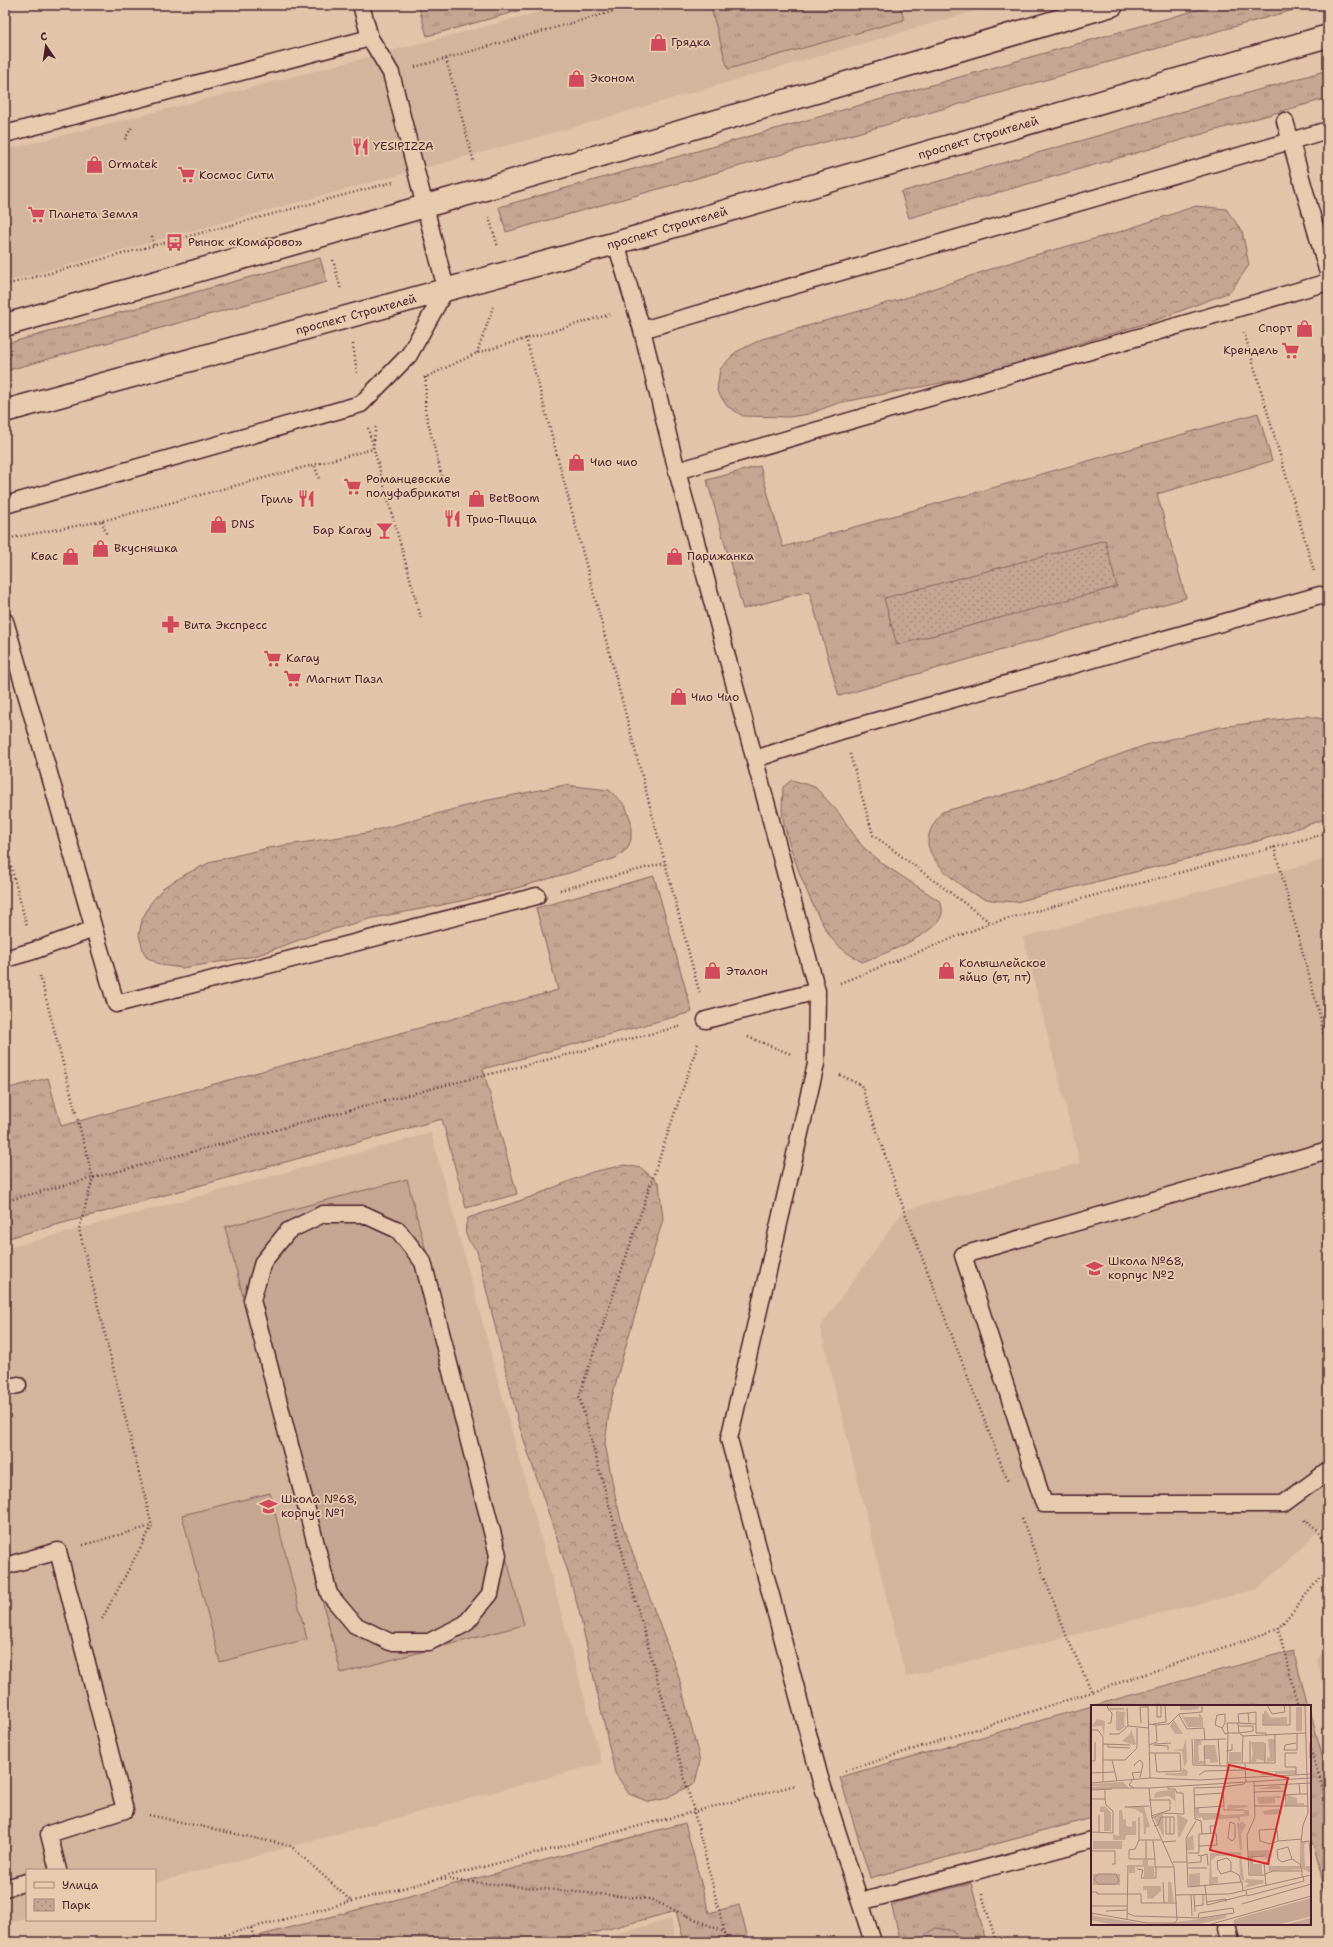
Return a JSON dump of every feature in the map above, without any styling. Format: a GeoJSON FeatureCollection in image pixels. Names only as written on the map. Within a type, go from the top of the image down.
{"type":"FeatureCollection","features":[{"type":"Feature","properties":{"kind":"main road"},"geometry":{"type":"LineString","coordinates":[[5,325],[326,235],[1112,5]]}},
{"type":"Feature","properties":{"kind":"main road","name":"проспект Строителей"},"geometry":{"type":"LineString","coordinates":[[5,411],[349,318],[446,289],[616,243],[1328,36]]}},
{"type":"Feature","properties":{"kind":"lane"},"geometry":{"type":"LineString","coordinates":[[5,505],[361,404],[409,355],[446,289],[391,73],[370,38],[361,5]]}},
{"type":"Feature","properties":{"kind":"lane"},"geometry":{"type":"LineString","coordinates":[[5,134],[370,38]]}},
{"type":"Feature","properties":{"kind":"lane"},"geometry":{"type":"LineString","coordinates":[[1285,121],[1328,273]]}},
{"type":"Feature","properties":{"kind":"lane"},"geometry":{"type":"LineString","coordinates":[[642,330],[1328,130]]}},
{"type":"Feature","properties":{"kind":"lane"},"geometry":{"type":"LineString","coordinates":[[616,243],[642,330],[677,471],[817,992],[816,1064],[729,1439],[820,1778],[873,1942]]}},
{"type":"Feature","properties":{"kind":"lane"},"geometry":{"type":"LineString","coordinates":[[677,471],[1328,282]]}},
{"type":"Feature","properties":{"kind":"lane"},"geometry":{"type":"LineString","coordinates":[[755,759],[844,730],[1324,596]]}},
{"type":"Feature","properties":{"kind":"lane"},"geometry":{"type":"LineString","coordinates":[[5,621],[9,653],[116,1004],[537,896]]}},
{"type":"Feature","properties":{"kind":"lane"},"geometry":{"type":"LineString","coordinates":[[5,959],[33,952],[94,929]]}},
{"type":"Feature","properties":{"kind":"lane"},"geometry":{"type":"LineString","coordinates":[[706,1020],[817,992]]}},
{"type":"Feature","properties":{"kind":"lane"},"geometry":{"type":"LineString","coordinates":[[1328,1150],[963,1254],[1044,1504],[1283,1504],[1328,1471]]}},
{"type":"Feature","properties":{"kind":"lane"},"geometry":{"type":"LineString","coordinates":[[323,1214],[363,1214],[398,1230],[423,1262],[498,1555],[490,1594],[465,1624],[429,1642],[390,1642],[355,1625],[329,1594],[252,1300],[263,1262],[288,1231],[323,1214]]}},
{"type":"Feature","properties":{"kind":"lane"},"geometry":{"type":"LineString","coordinates":[[5,1566],[58,1551],[125,1810],[48,1834],[58,1869]]}},
{"type":"Feature","properties":{"kind":"lane"},"geometry":{"type":"LineString","coordinates":[[860,1902],[1091,1840]]}},
{"type":"Feature","properties":{"kind":"lane"},"geometry":{"type":"LineString","coordinates":[[5,1888],[26,1882]]}},
{"type":"Feature","properties":{"kind":"path"},"geometry":{"type":"LineString","coordinates":[[391,73],[636,5]]}},
{"type":"Feature","properties":{"kind":"path"},"geometry":{"type":"LineString","coordinates":[[5,285],[417,176]]}},
{"type":"Feature","properties":{"kind":"path"},"geometry":{"type":"LineString","coordinates":[[326,235],[349,318]]}},
{"type":"Feature","properties":{"kind":"path"},"geometry":{"type":"LineString","coordinates":[[152,236],[154,246]]}},
{"type":"Feature","properties":{"kind":"path"},"geometry":{"type":"LineString","coordinates":[[477,353],[505,274]]}},
{"type":"Feature","properties":{"kind":"path"},"geometry":{"type":"LineString","coordinates":[[1238,309],[1324,596]]}},
{"type":"Feature","properties":{"kind":"path"},"geometry":{"type":"LineString","coordinates":[[526,338],[706,1020],[579,1396],[694,1812],[727,1942]]}},
{"type":"Feature","properties":{"kind":"path"},"geometry":{"type":"LineString","coordinates":[[426,377],[425,410],[442,478]]}},
{"type":"Feature","properties":{"kind":"path"},"geometry":{"type":"LineString","coordinates":[[373,449],[421,618]]}},
{"type":"Feature","properties":{"kind":"path"},"geometry":{"type":"LineString","coordinates":[[315,466],[319,479]]}},
{"type":"Feature","properties":{"kind":"path"},"geometry":{"type":"LineString","coordinates":[[102,521],[107,536]]}},
{"type":"Feature","properties":{"kind":"path"},"geometry":{"type":"LineString","coordinates":[[844,730],[873,835],[991,923]]}},
{"type":"Feature","properties":{"kind":"path"},"geometry":{"type":"LineString","coordinates":[[817,992],[991,923],[1328,833]]}},
{"type":"Feature","properties":{"kind":"path"},"geometry":{"type":"LineString","coordinates":[[5,844],[93,1178],[79,1229],[152,1526],[84,1653]]}},
{"type":"Feature","properties":{"kind":"path"},"geometry":{"type":"LineString","coordinates":[[1274,847],[1321,1020],[1328,1060]]}},
{"type":"Feature","properties":{"kind":"path"},"geometry":{"type":"LineString","coordinates":[[537,896],[664,863]]}},
{"type":"Feature","properties":{"kind":"path"},"geometry":{"type":"LineString","coordinates":[[5,1201],[438,1087],[706,1020],[816,1064],[861,1085],[904,1210],[1011,1490]]}},
{"type":"Feature","properties":{"kind":"path"},"geometry":{"type":"LineString","coordinates":[[1283,1504],[1318,1531],[1328,1545]]}},
{"type":"Feature","properties":{"kind":"path"},"geometry":{"type":"LineString","coordinates":[[1019,1512],[1068,1637],[1092,1692]]}},
{"type":"Feature","properties":{"kind":"path"},"geometry":{"type":"LineString","coordinates":[[58,1551],[152,1526]]}},
{"type":"Feature","properties":{"kind":"path"},"geometry":{"type":"LineString","coordinates":[[197,1942],[820,1778],[1092,1692],[1278,1629],[1328,1568]]}},
{"type":"Feature","properties":{"kind":"path"},"geometry":{"type":"LineString","coordinates":[[1278,1629],[1299,1705]]}},
{"type":"Feature","properties":{"kind":"path"},"geometry":{"type":"LineString","coordinates":[[1311,1749],[1328,1809]]}},
{"type":"Feature","properties":{"kind":"path"},"geometry":{"type":"LineString","coordinates":[[125,1810],[291,1846],[351,1902]]}},
{"type":"Feature","properties":{"kind":"path"},"geometry":{"type":"LineString","coordinates":[[976,1872],[996,1942]]}},
{"type":"Feature","properties":{"kind":"path"},"geometry":{"type":"LineString","coordinates":[[439,1879],[650,1899],[725,1932]]}},
{"type":"Feature","properties":{"kind":"path"},"geometry":{"type":"LineString","coordinates":[[251,1928],[255,1942]]}},
{"type":"Feature","properties":{"kind":"shaded area"},"geometry":{"type":"Polygon","coordinates":[[[566,5],[996,5],[567,129],[5,282],[5,150],[250,88],[566,5]]]}},
{"type":"Feature","properties":{"kind":"shaded area","name":"Школа №68, корпус №2"},"geometry":{"type":"Polygon","coordinates":[[[1328,859],[1328,1522],[1258,1589],[906,1677],[820,1327],[904,1210],[1080,1163],[1023,937],[1328,859]]]}},
{"type":"Feature","properties":{"kind":"shaded area","name":"Школа №68, корпус №1"},"geometry":{"type":"Polygon","coordinates":[[[431,1133],[602,1763],[156,1883],[156,1869],[26,1869],[26,1918],[5,1924],[5,1249],[431,1133]]]}},
{"type":"Feature","properties":{"kind":"shaded area"},"geometry":{"type":"Polygon","coordinates":[[[1328,1646],[1328,1703],[1317,1659],[1328,1646]]]}},
{"type":"Feature","properties":{"kind":"shaded area"},"geometry":{"type":"Polygon","coordinates":[[[671,1919],[676,1942],[587,1942],[671,1919]]]}},
{"type":"Feature","properties":{"kind":"green space"},"geometry":{"type":"Polygon","coordinates":[[[418,5],[540,5],[427,36],[418,5]]]}},
{"type":"Feature","properties":{"kind":"green space"},"geometry":{"type":"Polygon","coordinates":[[[710,5],[900,5],[904,20],[728,69],[710,5]]]}},
{"type":"Feature","properties":{"kind":"green space"},"geometry":{"type":"Polygon","coordinates":[[[1215,5],[1311,5],[506,232],[499,207],[1215,5]]]}},
{"type":"Feature","properties":{"kind":"green space"},"geometry":{"type":"Polygon","coordinates":[[[1328,70],[1328,98],[909,218],[901,192],[1328,70]]]}},
{"type":"Feature","properties":{"kind":"green space"},"geometry":{"type":"Polygon","coordinates":[[[1196,206],[1226,209],[1242,231],[1249,265],[1230,292],[1154,321],[1050,352],[987,374],[838,403],[809,414],[789,417],[743,416],[727,406],[717,391],[720,369],[736,352],[762,339],[905,298],[1024,258],[1116,233],[1196,206]]]}},
{"type":"Feature","properties":{"kind":"green space"},"geometry":{"type":"Polygon","coordinates":[[[320,258],[327,282],[5,371],[5,344],[320,258]]]}},
{"type":"Feature","properties":{"kind":"green space"},"geometry":{"type":"Polygon","coordinates":[[[1258,413],[1272,461],[1157,494],[1186,598],[839,696],[809,591],[743,609],[707,480],[760,466],[783,547],[1258,413]]]}},
{"type":"Feature","properties":{"kind":"green space"},"geometry":{"type":"Polygon","coordinates":[[[1105,540],[1117,587],[897,645],[884,598],[1105,540]]]}},
{"type":"Feature","properties":{"kind":"green space"},"geometry":{"type":"Polygon","coordinates":[[[1307,716],[1328,720],[1328,818],[1258,841],[1016,902],[988,899],[973,893],[956,881],[940,866],[930,850],[928,842],[929,834],[934,823],[942,812],[1024,789],[1146,745],[1220,727],[1307,716]]]}},
{"type":"Feature","properties":{"kind":"green space"},"geometry":{"type":"Polygon","coordinates":[[[792,780],[815,787],[838,812],[862,846],[880,862],[941,902],[942,914],[938,922],[919,937],[862,962],[839,946],[826,929],[810,899],[790,846],[782,810],[783,787],[792,780]]]}},
{"type":"Feature","properties":{"kind":"green space"},"geometry":{"type":"Polygon","coordinates":[[[565,785],[609,790],[625,805],[631,821],[631,839],[628,848],[616,858],[510,890],[373,918],[310,936],[255,956],[182,968],[161,965],[146,957],[143,950],[139,935],[142,920],[150,904],[164,887],[213,861],[268,848],[366,833],[484,801],[565,785]]]}},
{"type":"Feature","properties":{"kind":"green space"},"geometry":{"type":"Polygon","coordinates":[[[654,876],[692,1012],[483,1069],[517,1194],[466,1208],[442,1119],[5,1239],[5,1089],[48,1078],[61,1126],[558,990],[536,908],[654,876]]]}},
{"type":"Feature","properties":{"kind":"green space"},"geometry":{"type":"Polygon","coordinates":[[[625,1165],[641,1168],[659,1183],[663,1219],[610,1405],[605,1443],[622,1524],[678,1674],[700,1761],[695,1783],[664,1799],[649,1802],[629,1794],[615,1773],[579,1611],[567,1569],[519,1425],[477,1251],[466,1236],[465,1228],[468,1218],[531,1197],[592,1172],[625,1165]]]}},
{"type":"Feature","properties":{"kind":"green space"},"geometry":{"type":"Polygon","coordinates":[[[407,1179],[524,1625],[341,1673],[225,1227],[407,1179]]]}},
{"type":"Feature","properties":{"kind":"green space"},"geometry":{"type":"Polygon","coordinates":[[[270,1493],[307,1639],[220,1662],[182,1515],[270,1493]]]}},
{"type":"Feature","properties":{"kind":"green space"},"geometry":{"type":"Polygon","coordinates":[[[1293,1650],[1308,1705],[1096,1705],[1293,1650]]]}},
{"type":"Feature","properties":{"kind":"green space"},"geometry":{"type":"Polygon","coordinates":[[[1091,1706],[1091,1818],[870,1878],[840,1777],[1091,1706]]]}},
{"type":"Feature","properties":{"kind":"green space"},"geometry":{"type":"Polygon","coordinates":[[[1311,1715],[1328,1776],[1328,1902],[1313,1845],[1311,1845],[1311,1715]]]}},
{"type":"Feature","properties":{"kind":"green space"},"geometry":{"type":"Polygon","coordinates":[[[685,1823],[709,1913],[739,1905],[749,1942],[684,1942],[676,1911],[559,1942],[236,1942],[685,1823]]]}},
{"type":"Feature","properties":{"kind":"green space"},"geometry":{"type":"Polygon","coordinates":[[[971,1883],[986,1942],[901,1942],[891,1904],[971,1883]]]}},
{"type":"Feature","properties":{"kind":"green space"},"geometry":{"type":"Polygon","coordinates":[[[936,1928],[950,1930],[967,1942],[921,1942],[924,1936],[936,1928]]]}},
{"type":"Feature","properties":{"kind":"place","name":"Грядка"},"geometry":{"type":"Point","coordinates":[658,42]}},
{"type":"Feature","properties":{"kind":"place","name":"Эконом"},"geometry":{"type":"Point","coordinates":[577,78]}},
{"type":"Feature","properties":{"kind":"place","name":"YES!PIZZA"},"geometry":{"type":"Point","coordinates":[360,146]}},
{"type":"Feature","properties":{"kind":"place","name":"Ormatek"},"geometry":{"type":"Point","coordinates":[95,164]}},
{"type":"Feature","properties":{"kind":"place","name":"Космос Сити"},"geometry":{"type":"Point","coordinates":[186,175]}},
{"type":"Feature","properties":{"kind":"place","name":"Планета Земля"},"geometry":{"type":"Point","coordinates":[36,214]}},
{"type":"Feature","properties":{"kind":"place","name":"Рынок «Комарово»"},"geometry":{"type":"Point","coordinates":[175,242]}},
{"type":"Feature","properties":{"kind":"place","name":"Спорт"},"geometry":{"type":"Point","coordinates":[1305,328]}},
{"type":"Feature","properties":{"kind":"place","name":"Крендель"},"geometry":{"type":"Point","coordinates":[1291,350]}},
{"type":"Feature","properties":{"kind":"place","name":"Чио чио"},"geometry":{"type":"Point","coordinates":[577,462]}},
{"type":"Feature","properties":{"kind":"place","name":"Романцевские полуфабрикаты"},"geometry":{"type":"Point","coordinates":[353,486]}},
{"type":"Feature","properties":{"kind":"place","name":"BetBoom"},"geometry":{"type":"Point","coordinates":[476,498]}},
{"type":"Feature","properties":{"kind":"place","name":"Гриль"},"geometry":{"type":"Point","coordinates":[306,499]}},
{"type":"Feature","properties":{"kind":"place","name":"Трио-Пицца"},"geometry":{"type":"Point","coordinates":[453,519]}},
{"type":"Feature","properties":{"kind":"place","name":"DNS"},"geometry":{"type":"Point","coordinates":[218,524]}},
{"type":"Feature","properties":{"kind":"place","name":"Бар Кагау"},"geometry":{"type":"Point","coordinates":[385,530]}},
{"type":"Feature","properties":{"kind":"place","name":"Вкусняшка"},"geometry":{"type":"Point","coordinates":[101,548]}},
{"type":"Feature","properties":{"kind":"place","name":"Квас"},"geometry":{"type":"Point","coordinates":[71,556]}},
{"type":"Feature","properties":{"kind":"place","name":"Парижанка"},"geometry":{"type":"Point","coordinates":[674,556]}},
{"type":"Feature","properties":{"kind":"place","name":"Вита Экспресс"},"geometry":{"type":"Point","coordinates":[171,625]}},
{"type":"Feature","properties":{"kind":"place","name":"Кагау"},"geometry":{"type":"Point","coordinates":[273,658]}},
{"type":"Feature","properties":{"kind":"place","name":"Магнит Пазл"},"geometry":{"type":"Point","coordinates":[293,679]}},
{"type":"Feature","properties":{"kind":"place","name":"Чио Чио"},"geometry":{"type":"Point","coordinates":[678,697]}},
{"type":"Feature","properties":{"kind":"place","name":"Колышлейское яйцо (вт, пт)"},"geometry":{"type":"Point","coordinates":[946,970]}},
{"type":"Feature","properties":{"kind":"place","name":"Эталон"},"geometry":{"type":"Point","coordinates":[713,971]}},
{"type":"Feature","properties":{"kind":"place","name":"Школа №68, корпус №2"},"geometry":{"type":"Point","coordinates":[1095,1268]}},
{"type":"Feature","properties":{"kind":"place","name":"Школа №68, корпус №1"},"geometry":{"type":"Point","coordinates":[268,1506]}}]}
